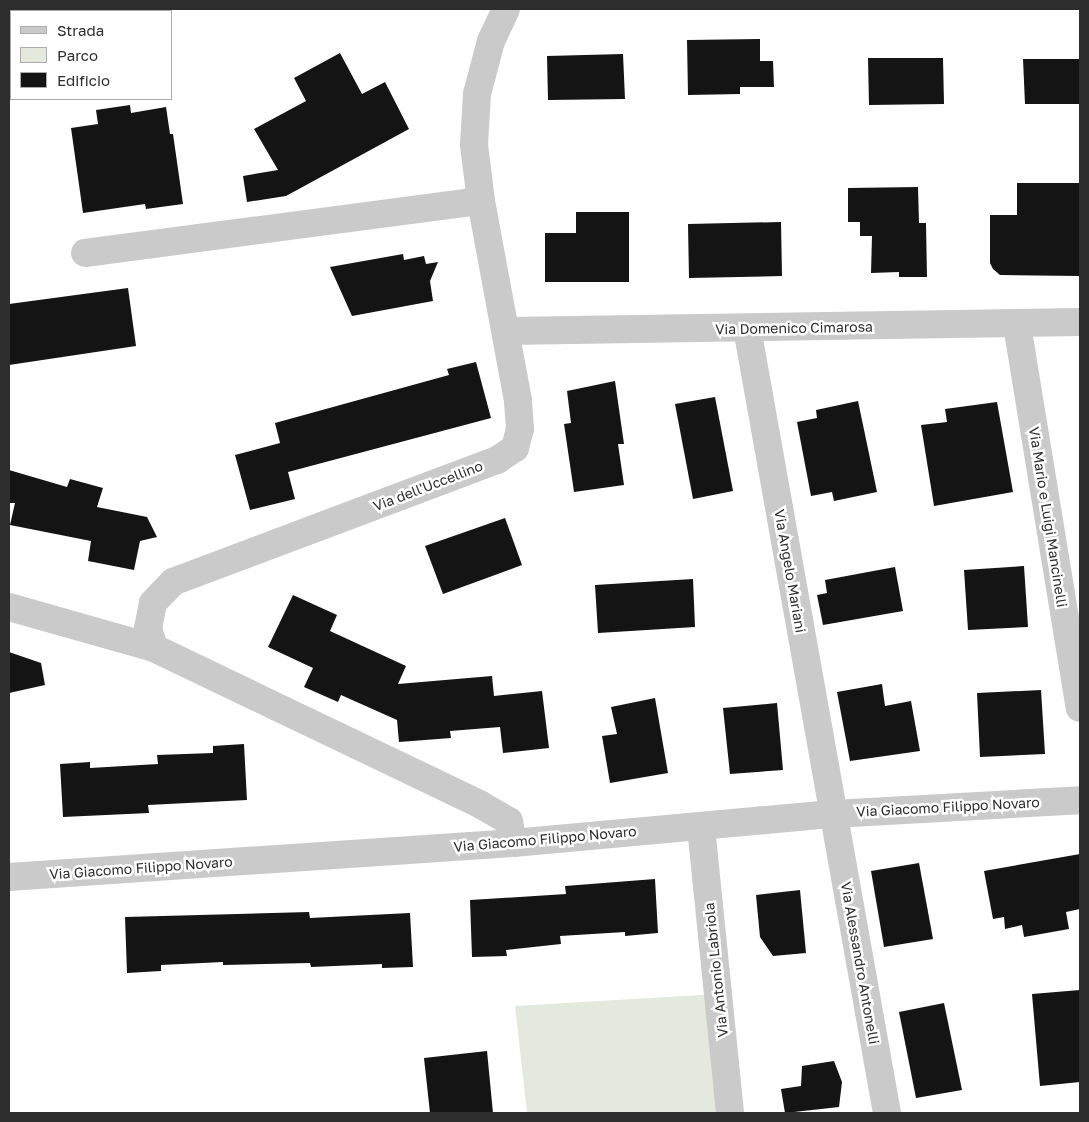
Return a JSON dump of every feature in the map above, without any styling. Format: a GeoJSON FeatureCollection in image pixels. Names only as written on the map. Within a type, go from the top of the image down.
{"type":"FeatureCollection","features":[{"type":"Feature","properties":{"kind":"street","name":"Via dell'Uccellino"},"geometry":{"type":"LineString","coordinates":[[154,648],[148,628],[153,603],[173,582],[497,460],[515,448],[520,429],[519,419],[507,331],[481,201],[474,145],[477,94],[491,40],[506,9]]}},
{"type":"Feature","properties":{"kind":"street"},"geometry":{"type":"LineString","coordinates":[[85,253],[481,201]]}},
{"type":"Feature","properties":{"kind":"street","name":"Via Domenico Cimarosa"},"geometry":{"type":"LineString","coordinates":[[507,331],[1017,325],[1080,322]]}},
{"type":"Feature","properties":{"kind":"street","name":"Via Mario e Luigi Mancinelli"},"geometry":{"type":"LineString","coordinates":[[1017,325],[1080,708]]}},
{"type":"Feature","properties":{"kind":"street","name":"Via Angelo Mariani"},"geometry":{"type":"LineString","coordinates":[[747,328],[833,814]]}},
{"type":"Feature","properties":{"kind":"street"},"geometry":{"type":"LineString","coordinates":[[9,607],[154,648],[481,805],[509,821],[513,842]]}},
{"type":"Feature","properties":{"kind":"street","name":"Via Giacomo Filippo Novaro"},"geometry":{"type":"LineString","coordinates":[[9,877],[513,842],[833,814],[1080,800]]}},
{"type":"Feature","properties":{"kind":"street","name":"Via Alessandro Antonelli"},"geometry":{"type":"LineString","coordinates":[[833,814],[886,1113]]}},
{"type":"Feature","properties":{"kind":"street","name":"Via Antonio Labriola"},"geometry":{"type":"LineString","coordinates":[[701,827],[730,1113]]}},
{"type":"Feature","properties":{"kind":"green space"},"geometry":{"type":"Polygon","coordinates":[[[718,994],[730,1113],[527,1113],[515,1006],[718,994]]]}},
{"type":"Feature","properties":{"kind":"building"},"geometry":{"type":"Polygon","coordinates":[[[760,39],[760,61],[773,61],[774,87],[740,87],[740,94],[688,95],[687,40],[760,39]]]}},
{"type":"Feature","properties":{"kind":"building"},"geometry":{"type":"Polygon","coordinates":[[[340,53],[362,94],[385,82],[409,129],[286,196],[247,202],[243,176],[278,170],[254,129],[306,101],[294,78],[340,53]]]}},
{"type":"Feature","properties":{"kind":"building"},"geometry":{"type":"Polygon","coordinates":[[[623,54],[625,99],[548,100],[547,56],[623,54]]]}},
{"type":"Feature","properties":{"kind":"building"},"geometry":{"type":"Polygon","coordinates":[[[868,58],[943,58],[944,104],[869,105],[868,58]]]}},
{"type":"Feature","properties":{"kind":"building"},"geometry":{"type":"Polygon","coordinates":[[[1023,59],[1080,59],[1080,104],[1025,104],[1023,59]]]}},
{"type":"Feature","properties":{"kind":"building"},"geometry":{"type":"Polygon","coordinates":[[[130,105],[131,113],[166,107],[170,134],[173,134],[183,204],[146,209],[145,204],[83,213],[71,128],[98,124],[96,110],[130,105]]]}},
{"type":"Feature","properties":{"kind":"building"},"geometry":{"type":"Polygon","coordinates":[[[1017,183],[1080,183],[1080,276],[1000,275],[993,269],[990,263],[990,215],[1017,215],[1017,183]]]}},
{"type":"Feature","properties":{"kind":"building"},"geometry":{"type":"Polygon","coordinates":[[[918,187],[919,223],[926,223],[927,277],[899,277],[899,272],[871,273],[872,236],[860,236],[860,222],[848,222],[848,188],[918,187]]]}},
{"type":"Feature","properties":{"kind":"building"},"geometry":{"type":"Polygon","coordinates":[[[576,212],[629,212],[629,282],[545,282],[545,233],[576,233],[576,212]]]}},
{"type":"Feature","properties":{"kind":"building"},"geometry":{"type":"Polygon","coordinates":[[[781,222],[782,276],[689,278],[688,224],[781,222]]]}},
{"type":"Feature","properties":{"kind":"building"},"geometry":{"type":"Polygon","coordinates":[[[403,254],[404,260],[424,256],[426,264],[438,262],[430,281],[433,301],[352,316],[330,267],[403,254]]]}},
{"type":"Feature","properties":{"kind":"building"},"geometry":{"type":"Polygon","coordinates":[[[128,288],[136,346],[9,365],[9,304],[128,288]]]}},
{"type":"Feature","properties":{"kind":"building"},"geometry":{"type":"Polygon","coordinates":[[[476,362],[491,418],[288,472],[295,499],[250,510],[235,455],[280,443],[275,423],[449,375],[447,369],[476,362]]]}},
{"type":"Feature","properties":{"kind":"building"},"geometry":{"type":"Polygon","coordinates":[[[615,381],[624,444],[618,444],[624,485],[574,492],[564,424],[571,423],[567,391],[615,381]]]}},
{"type":"Feature","properties":{"kind":"building"},"geometry":{"type":"Polygon","coordinates":[[[715,397],[733,491],[693,499],[675,404],[715,397]]]}},
{"type":"Feature","properties":{"kind":"building"},"geometry":{"type":"Polygon","coordinates":[[[858,401],[877,492],[834,501],[832,492],[811,496],[797,422],[817,418],[816,410],[858,401]]]}},
{"type":"Feature","properties":{"kind":"building"},"geometry":{"type":"Polygon","coordinates":[[[997,402],[1013,492],[934,506],[921,425],[947,422],[945,409],[997,402]]]}},
{"type":"Feature","properties":{"kind":"building"},"geometry":{"type":"Polygon","coordinates":[[[9,470],[67,487],[70,479],[103,488],[97,507],[147,517],[157,537],[140,541],[134,570],[88,561],[91,541],[10,525],[15,503],[9,503],[9,470]]]}},
{"type":"Feature","properties":{"kind":"building"},"geometry":{"type":"Polygon","coordinates":[[[505,518],[522,565],[443,594],[425,546],[505,518]]]}},
{"type":"Feature","properties":{"kind":"building"},"geometry":{"type":"Polygon","coordinates":[[[1024,566],[1028,627],[968,630],[964,570],[1024,566]]]}},
{"type":"Feature","properties":{"kind":"building"},"geometry":{"type":"Polygon","coordinates":[[[895,567],[903,611],[823,625],[817,595],[827,593],[825,580],[895,567]]]}},
{"type":"Feature","properties":{"kind":"building"},"geometry":{"type":"Polygon","coordinates":[[[693,579],[695,627],[598,633],[595,585],[693,579]]]}},
{"type":"Feature","properties":{"kind":"building"},"geometry":{"type":"Polygon","coordinates":[[[293,595],[337,615],[330,631],[406,666],[398,684],[492,676],[494,696],[542,691],[549,748],[503,753],[500,727],[450,731],[451,738],[399,742],[397,720],[341,695],[338,702],[304,687],[313,668],[268,647],[293,595]]]}},
{"type":"Feature","properties":{"kind":"building"},"geometry":{"type":"Polygon","coordinates":[[[9,652],[41,663],[45,685],[9,693],[9,652]]]}},
{"type":"Feature","properties":{"kind":"building"},"geometry":{"type":"Polygon","coordinates":[[[882,684],[885,706],[911,701],[920,751],[850,761],[837,692],[882,684]]]}},
{"type":"Feature","properties":{"kind":"building"},"geometry":{"type":"Polygon","coordinates":[[[1041,690],[1045,754],[980,757],[977,693],[1041,690]]]}},
{"type":"Feature","properties":{"kind":"building"},"geometry":{"type":"Polygon","coordinates":[[[655,698],[668,773],[610,783],[602,736],[617,734],[611,707],[655,698]]]}},
{"type":"Feature","properties":{"kind":"building"},"geometry":{"type":"Polygon","coordinates":[[[777,703],[783,770],[730,774],[723,708],[777,703]]]}},
{"type":"Feature","properties":{"kind":"building"},"geometry":{"type":"Polygon","coordinates":[[[244,744],[247,800],[148,805],[149,813],[63,817],[60,764],[90,762],[90,768],[158,764],[157,755],[213,753],[213,746],[244,744]]]}},
{"type":"Feature","properties":{"kind":"building"},"geometry":{"type":"Polygon","coordinates":[[[1080,854],[1080,909],[1066,912],[1069,929],[1024,937],[1022,925],[1005,929],[1004,917],[993,919],[984,871],[1080,854]]]}},
{"type":"Feature","properties":{"kind":"building"},"geometry":{"type":"Polygon","coordinates":[[[919,863],[933,939],[884,947],[871,871],[919,863]]]}},
{"type":"Feature","properties":{"kind":"building"},"geometry":{"type":"Polygon","coordinates":[[[655,879],[658,933],[625,936],[625,932],[560,936],[561,944],[506,950],[507,956],[472,957],[470,900],[566,894],[565,886],[655,879]]]}},
{"type":"Feature","properties":{"kind":"building"},"geometry":{"type":"Polygon","coordinates":[[[800,890],[806,953],[773,956],[760,937],[756,895],[800,890]]]}},
{"type":"Feature","properties":{"kind":"building"},"geometry":{"type":"Polygon","coordinates":[[[309,912],[310,918],[410,913],[413,967],[382,968],[382,964],[311,967],[310,963],[223,965],[223,962],[161,965],[161,971],[127,973],[125,917],[309,912]]]}},
{"type":"Feature","properties":{"kind":"building"},"geometry":{"type":"Polygon","coordinates":[[[1080,990],[1080,1082],[1040,1086],[1032,994],[1080,990]]]}},
{"type":"Feature","properties":{"kind":"building"},"geometry":{"type":"Polygon","coordinates":[[[944,1003],[962,1090],[916,1098],[899,1012],[944,1003]]]}},
{"type":"Feature","properties":{"kind":"building"},"geometry":{"type":"Polygon","coordinates":[[[487,1051],[493,1113],[430,1113],[424,1058],[487,1051]]]}},
{"type":"Feature","properties":{"kind":"building"},"geometry":{"type":"Polygon","coordinates":[[[834,1061],[842,1082],[839,1107],[785,1113],[781,1089],[801,1086],[802,1066],[834,1061]]]}}]}
